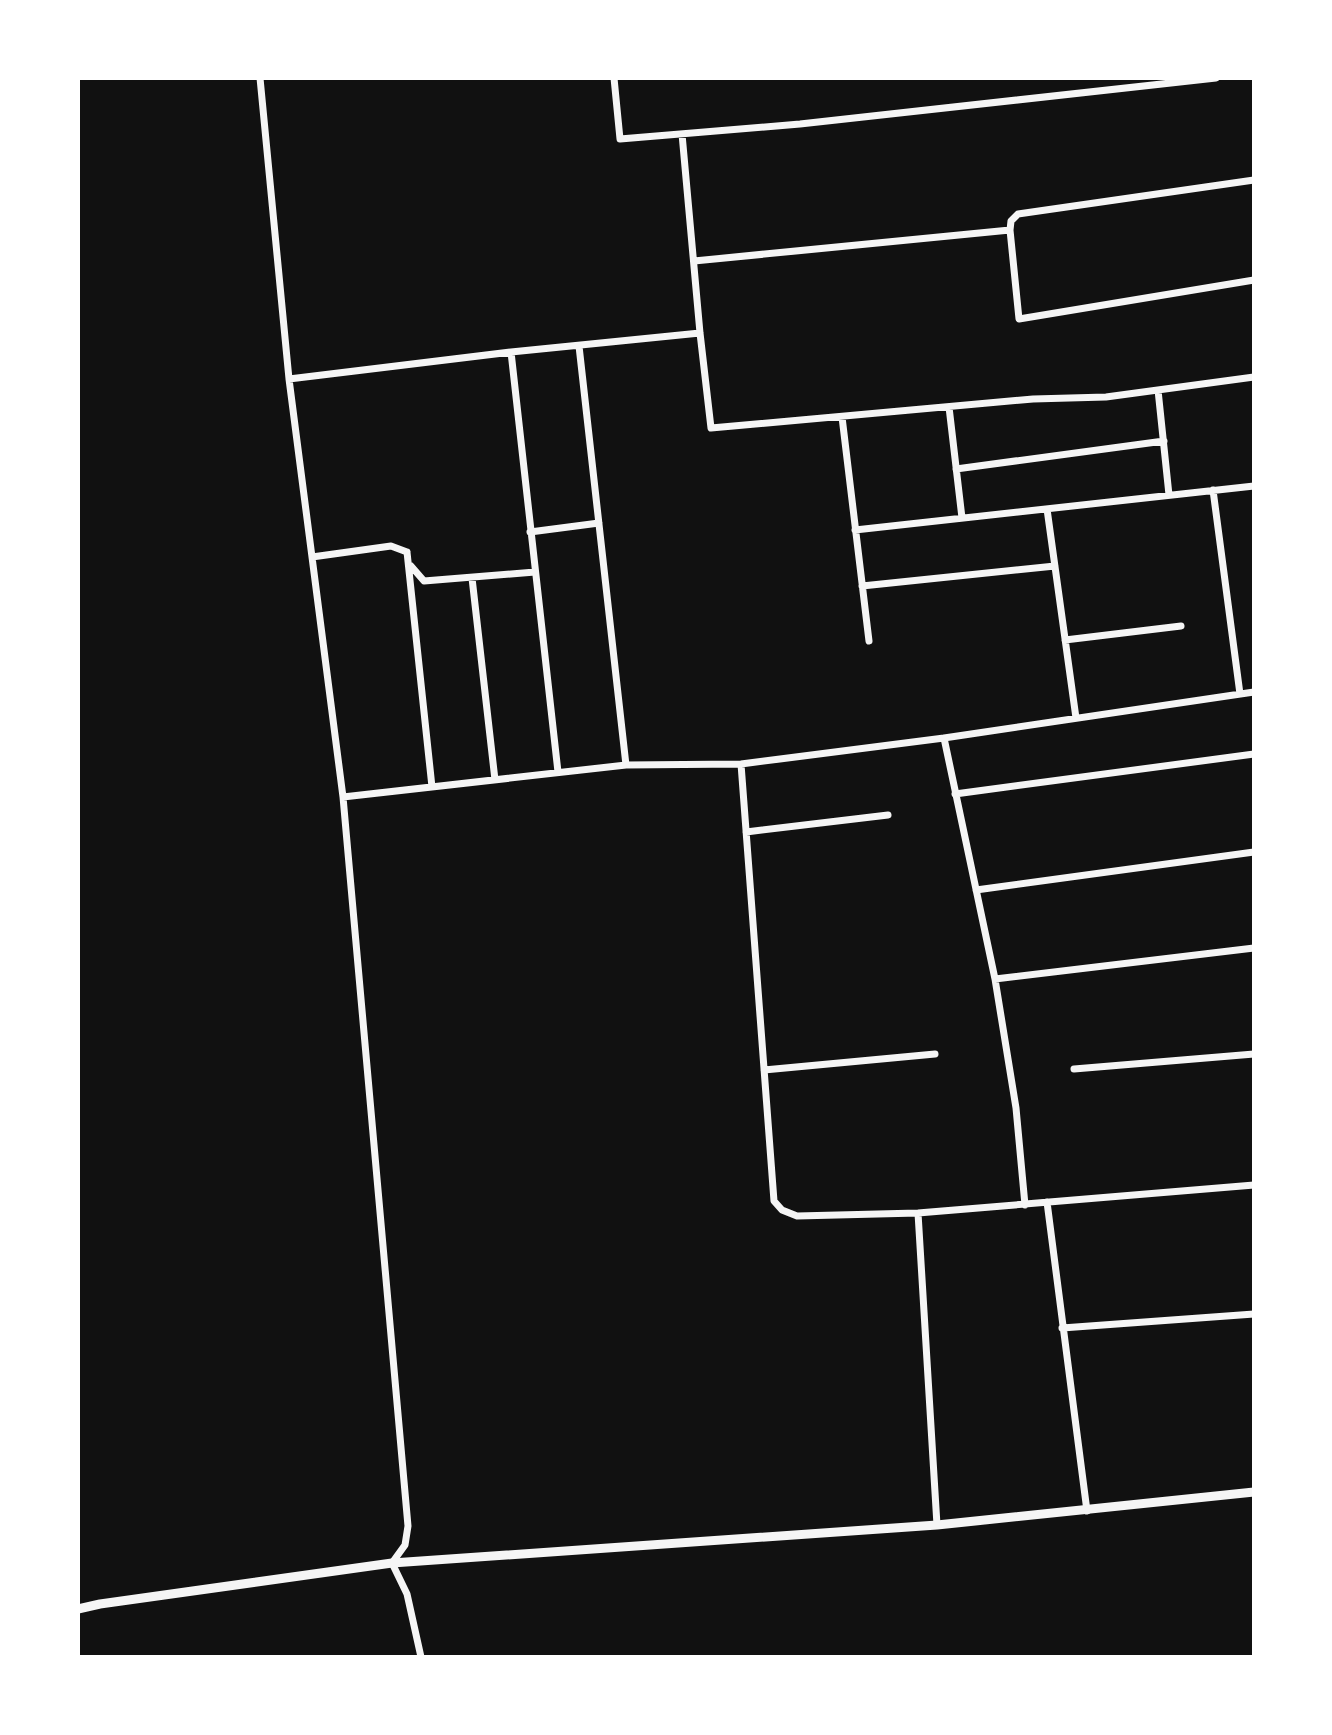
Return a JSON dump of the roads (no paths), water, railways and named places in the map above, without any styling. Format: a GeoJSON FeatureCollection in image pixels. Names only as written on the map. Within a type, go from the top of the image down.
{"type":"FeatureCollection","features":[{"type":"Feature","properties":{"kind":"street"},"geometry":{"type":"LineString","coordinates":[[260,78],[289,379],[343,797],[408,1526],[405,1545],[392,1563]]}},
{"type":"Feature","properties":{"kind":"street"},"geometry":{"type":"LineString","coordinates":[[614,78],[620,139],[800,124],[1216,78]]}},
{"type":"Feature","properties":{"kind":"street"},"geometry":{"type":"LineString","coordinates":[[682,134],[711,428],[1033,399],[1106,397],[1254,377]]}},
{"type":"Feature","properties":{"kind":"street"},"geometry":{"type":"LineString","coordinates":[[1254,180],[1018,214],[1011,221],[1010,230],[1019,319],[1254,280]]}},
{"type":"Feature","properties":{"kind":"street"},"geometry":{"type":"LineString","coordinates":[[694,261],[1010,230]]}},
{"type":"Feature","properties":{"kind":"street"},"geometry":{"type":"LineString","coordinates":[[289,379],[700,333]]}},
{"type":"Feature","properties":{"kind":"street"},"geometry":{"type":"LineString","coordinates":[[579,346],[626,765]]}},
{"type":"Feature","properties":{"kind":"street"},"geometry":{"type":"LineString","coordinates":[[511,352],[558,772]]}},
{"type":"Feature","properties":{"kind":"street"},"geometry":{"type":"LineString","coordinates":[[1158,390],[1169,495]]}},
{"type":"Feature","properties":{"kind":"street"},"geometry":{"type":"LineString","coordinates":[[949,407],[962,518]]}},
{"type":"Feature","properties":{"kind":"street"},"geometry":{"type":"LineString","coordinates":[[842,417],[869,641]]}},
{"type":"Feature","properties":{"kind":"street"},"geometry":{"type":"LineString","coordinates":[[956,469],[1164,441]]}},
{"type":"Feature","properties":{"kind":"street"},"geometry":{"type":"LineString","coordinates":[[855,530],[1254,486]]}},
{"type":"Feature","properties":{"kind":"street"},"geometry":{"type":"LineString","coordinates":[[1213,490],[1240,694]]}},
{"type":"Feature","properties":{"kind":"street"},"geometry":{"type":"LineString","coordinates":[[1047,509],[1076,718]]}},
{"type":"Feature","properties":{"kind":"street"},"geometry":{"type":"LineString","coordinates":[[530,532],[599,523]]}},
{"type":"Feature","properties":{"kind":"street"},"geometry":{"type":"LineString","coordinates":[[312,557],[391,546],[407,552]]}},
{"type":"Feature","properties":{"kind":"street"},"geometry":{"type":"LineString","coordinates":[[407,552],[412,569],[424,581],[535,572]]}},
{"type":"Feature","properties":{"kind":"street"},"geometry":{"type":"LineString","coordinates":[[407,552],[432,787]]}},
{"type":"Feature","properties":{"kind":"street"},"geometry":{"type":"LineString","coordinates":[[862,586],[1055,566]]}},
{"type":"Feature","properties":{"kind":"street"},"geometry":{"type":"LineString","coordinates":[[472,578],[495,780]]}},
{"type":"Feature","properties":{"kind":"street"},"geometry":{"type":"LineString","coordinates":[[1065,640],[1181,626]]}},
{"type":"Feature","properties":{"kind":"street"},"geometry":{"type":"LineString","coordinates":[[343,797],[626,765],[741,764],[944,738],[1254,692]]}},
{"type":"Feature","properties":{"kind":"street"},"geometry":{"type":"LineString","coordinates":[[944,738],[995,979],[1016,1108],[1025,1205]]}},
{"type":"Feature","properties":{"kind":"street"},"geometry":{"type":"LineString","coordinates":[[955,794],[1254,754]]}},
{"type":"Feature","properties":{"kind":"street"},"geometry":{"type":"LineString","coordinates":[[741,764],[774,1201],[782,1210],[797,1216],[918,1213],[1254,1185]]}},
{"type":"Feature","properties":{"kind":"street"},"geometry":{"type":"LineString","coordinates":[[746,832],[888,815]]}},
{"type":"Feature","properties":{"kind":"street"},"geometry":{"type":"LineString","coordinates":[[976,890],[1254,852]]}},
{"type":"Feature","properties":{"kind":"street"},"geometry":{"type":"LineString","coordinates":[[995,979],[1254,948]]}},
{"type":"Feature","properties":{"kind":"street"},"geometry":{"type":"LineString","coordinates":[[764,1070],[935,1054]]}},
{"type":"Feature","properties":{"kind":"street"},"geometry":{"type":"LineString","coordinates":[[1074,1069],[1254,1054]]}},
{"type":"Feature","properties":{"kind":"street"},"geometry":{"type":"LineString","coordinates":[[1047,1202],[1087,1511]]}},
{"type":"Feature","properties":{"kind":"street"},"geometry":{"type":"LineString","coordinates":[[918,1213],[937,1525]]}},
{"type":"Feature","properties":{"kind":"street"},"geometry":{"type":"LineString","coordinates":[[1062,1328],[1254,1314]]}},
{"type":"Feature","properties":{"kind":"street"},"geometry":{"type":"LineString","coordinates":[[78,1609],[392,1563],[937,1525],[1254,1492]]}},
{"type":"Feature","properties":{"kind":"street"},"geometry":{"type":"LineString","coordinates":[[392,1563],[407,1594],[421,1657]]}}]}
